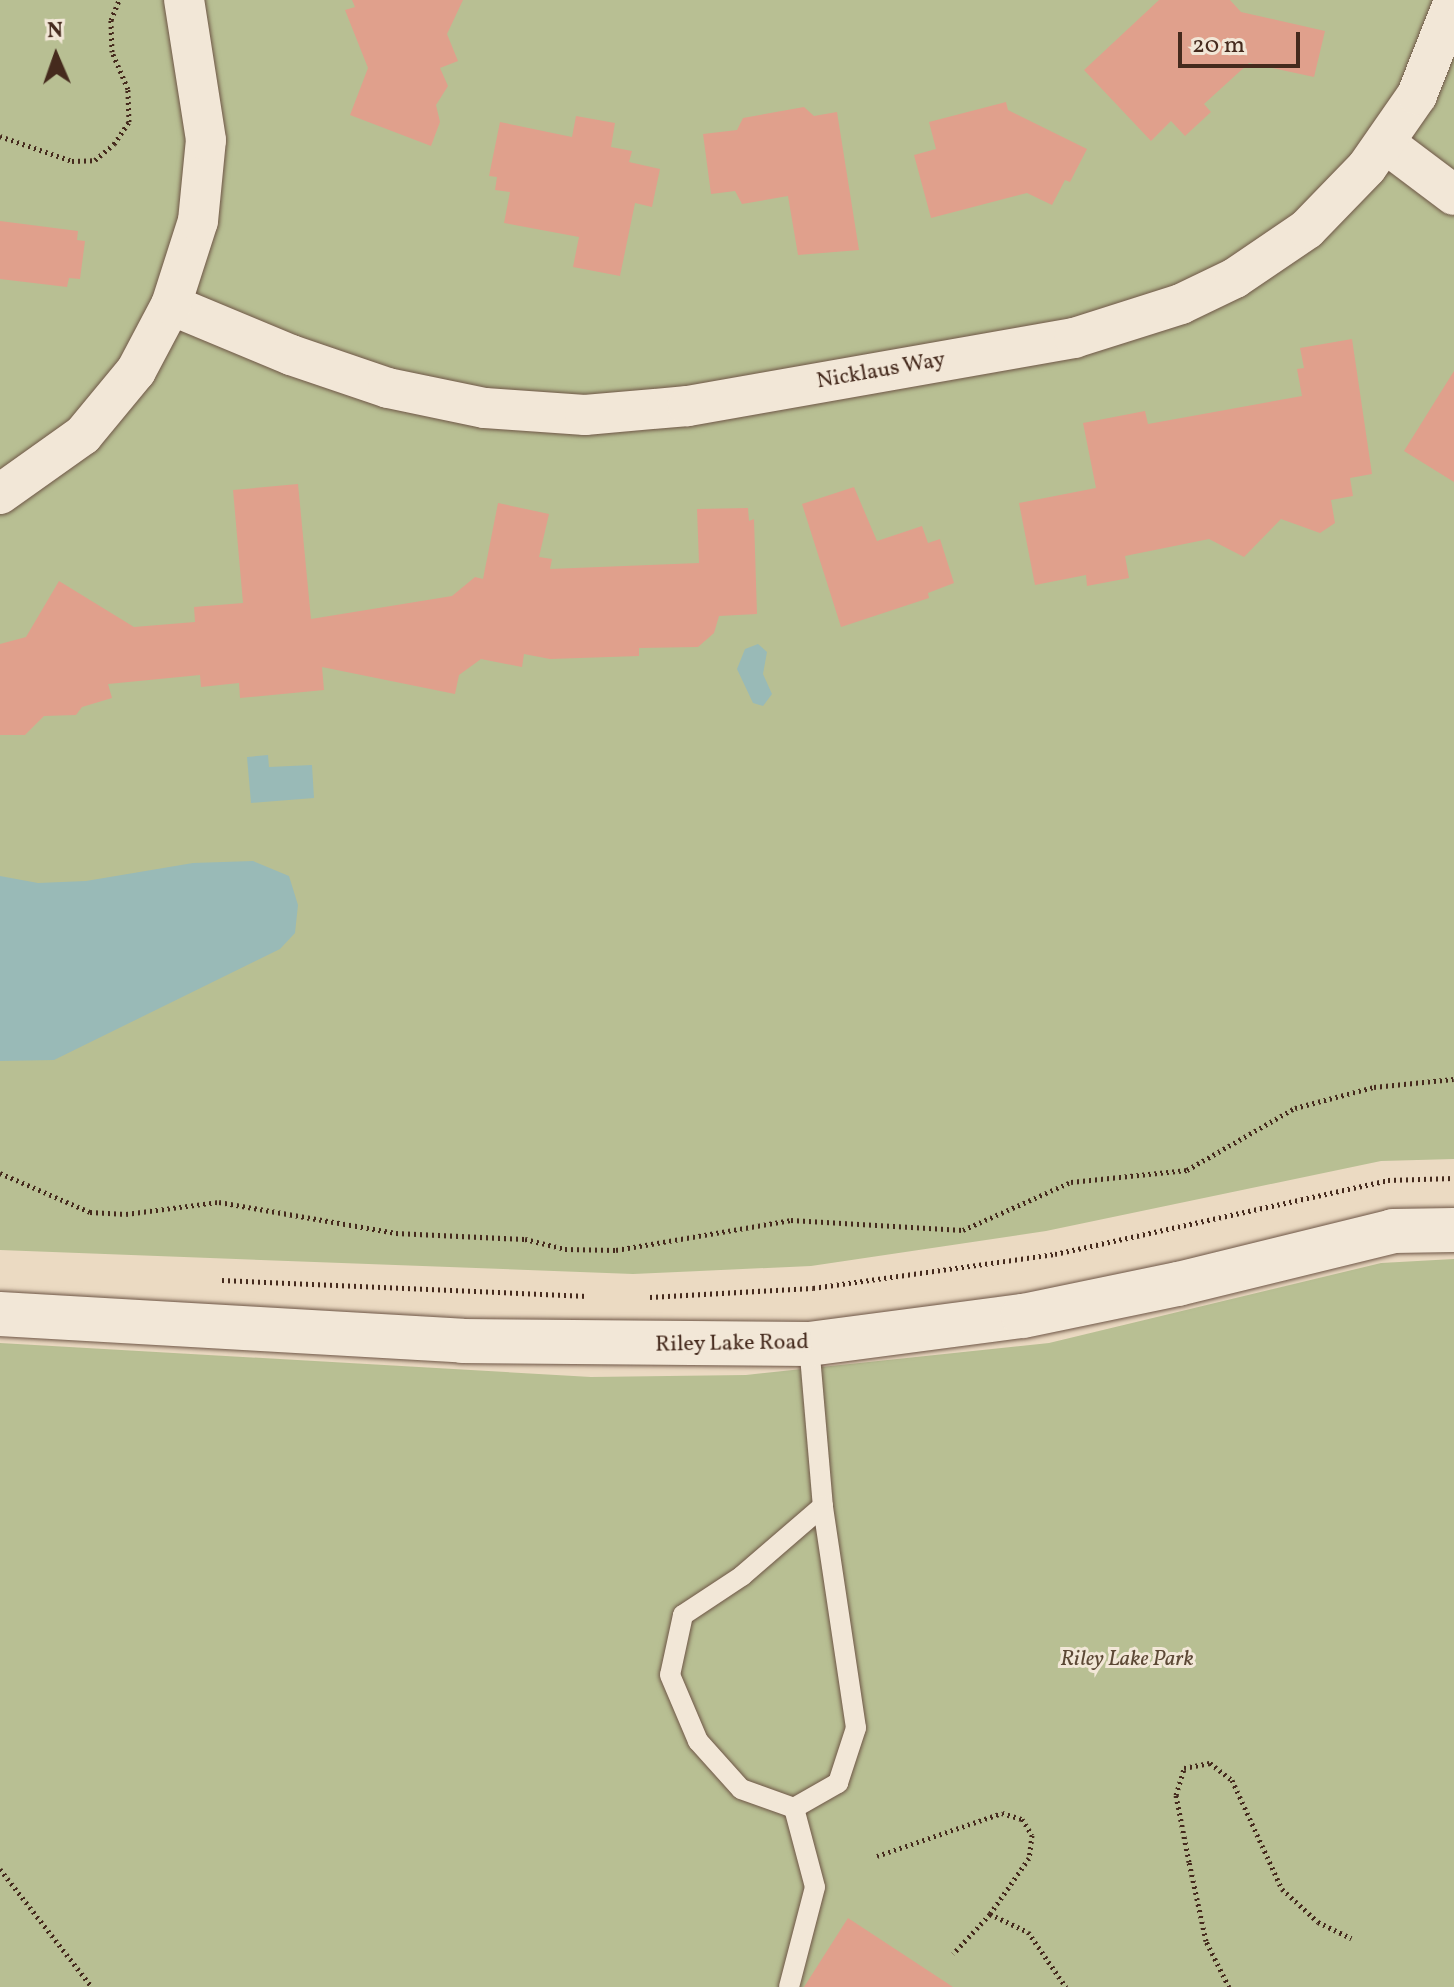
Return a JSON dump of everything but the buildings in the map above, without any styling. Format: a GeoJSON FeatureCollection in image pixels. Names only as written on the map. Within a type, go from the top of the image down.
{"type":"FeatureCollection","features":[{"type":"Feature","properties":{"kind":"street"},"geometry":{"type":"LineString","coordinates":[[0,494],[83,435],[136,371],[171,305],[198,221],[206,140],[184,0]]}},
{"type":"Feature","properties":{"kind":"street","name":"Nicklaus Way"},"geometry":{"type":"LineString","coordinates":[[171,305],[291,355],[388,388],[485,408],[585,415],[688,406],[1074,338],[1158,314],[1235,278],[1307,229],[1385,143],[1417,95],[1454,1]]}},
{"type":"Feature","properties":{"kind":"street"},"geometry":{"type":"LineString","coordinates":[[1385,143],[1454,195]]}},
{"type":"Feature","properties":{"kind":"street","name":"Riley Lake Road"},"geometry":{"type":"LineString","coordinates":[[0,1314],[462,1341],[809,1344],[1023,1316],[1178,1284],[1393,1231],[1454,1230]]}},
{"type":"Feature","properties":{"kind":"lane"},"geometry":{"type":"LineString","coordinates":[[809,1344],[823,1506],[856,1728],[838,1783],[794,1808],[741,1789],[698,1741],[670,1675],[683,1615],[742,1576],[823,1506]]}},
{"type":"Feature","properties":{"kind":"lane"},"geometry":{"type":"LineString","coordinates":[[789,1987],[815,1887],[794,1808]]}},
{"type":"Feature","properties":{"kind":"path"},"geometry":{"type":"LineString","coordinates":[[0,136],[72,161],[95,160],[114,144],[129,122],[128,89],[112,52],[111,20],[119,0]]}},
{"type":"Feature","properties":{"kind":"path"},"geometry":{"type":"LineString","coordinates":[[0,1173],[90,1212],[126,1214],[219,1202],[396,1233],[525,1239],[565,1249],[687,1240],[791,1220],[928,1232],[963,1230],[1071,1182],[1187,1170],[1295,1108],[1316,1101],[1374,1087],[1454,1079]]}},
{"type":"Feature","properties":{"kind":"path"},"geometry":{"type":"LineString","coordinates":[[638,1297],[813,1288],[1055,1254],[1388,1180],[1454,1178]]}},
{"type":"Feature","properties":{"kind":"path"},"geometry":{"type":"LineString","coordinates":[[206,1280],[593,1296]]}},
{"type":"Feature","properties":{"kind":"path"},"geometry":{"type":"LineString","coordinates":[[1229,1987],[1206,1941],[1189,1862],[1176,1795],[1184,1768],[1210,1763],[1232,1780],[1282,1889],[1318,1922],[1351,1938]]}},
{"type":"Feature","properties":{"kind":"path"},"geometry":{"type":"LineString","coordinates":[[877,1856],[1002,1813],[1022,1819],[1032,1835],[1029,1858],[990,1914],[953,1954]]}},
{"type":"Feature","properties":{"kind":"path"},"geometry":{"type":"LineString","coordinates":[[0,1869],[92,1987]]}},
{"type":"Feature","properties":{"kind":"path"},"geometry":{"type":"LineString","coordinates":[[990,1914],[1028,1932],[1066,1987]]}},
{"type":"Feature","properties":{"kind":"green space"},"geometry":{"type":"Polygon","coordinates":[[[0,0],[1454,0],[1454,1159],[1381,1161],[1046,1231],[811,1266],[633,1274],[0,1250],[0,0]]]}},
{"type":"Feature","properties":{"kind":"green space","name":"Riley Lake Park"},"geometry":{"type":"Polygon","coordinates":[[[1454,1259],[1454,1987],[0,1987],[0,1343],[591,1377],[746,1375],[1049,1343],[1381,1263],[1454,1259]]]}},
{"type":"Feature","properties":{"kind":"water"},"geometry":{"type":"Polygon","coordinates":[[[758,644],[767,652],[763,674],[772,694],[763,706],[753,703],[737,669],[745,649],[758,644]]]}},
{"type":"Feature","properties":{"kind":"water"},"geometry":{"type":"Polygon","coordinates":[[[268,755],[269,767],[312,765],[314,798],[251,803],[247,757],[268,755]]]}},
{"type":"Feature","properties":{"kind":"water"},"geometry":{"type":"Polygon","coordinates":[[[253,861],[289,876],[298,905],[295,933],[280,949],[54,1060],[0,1061],[0,876],[38,883],[86,881],[193,863],[253,861]]]}}]}
